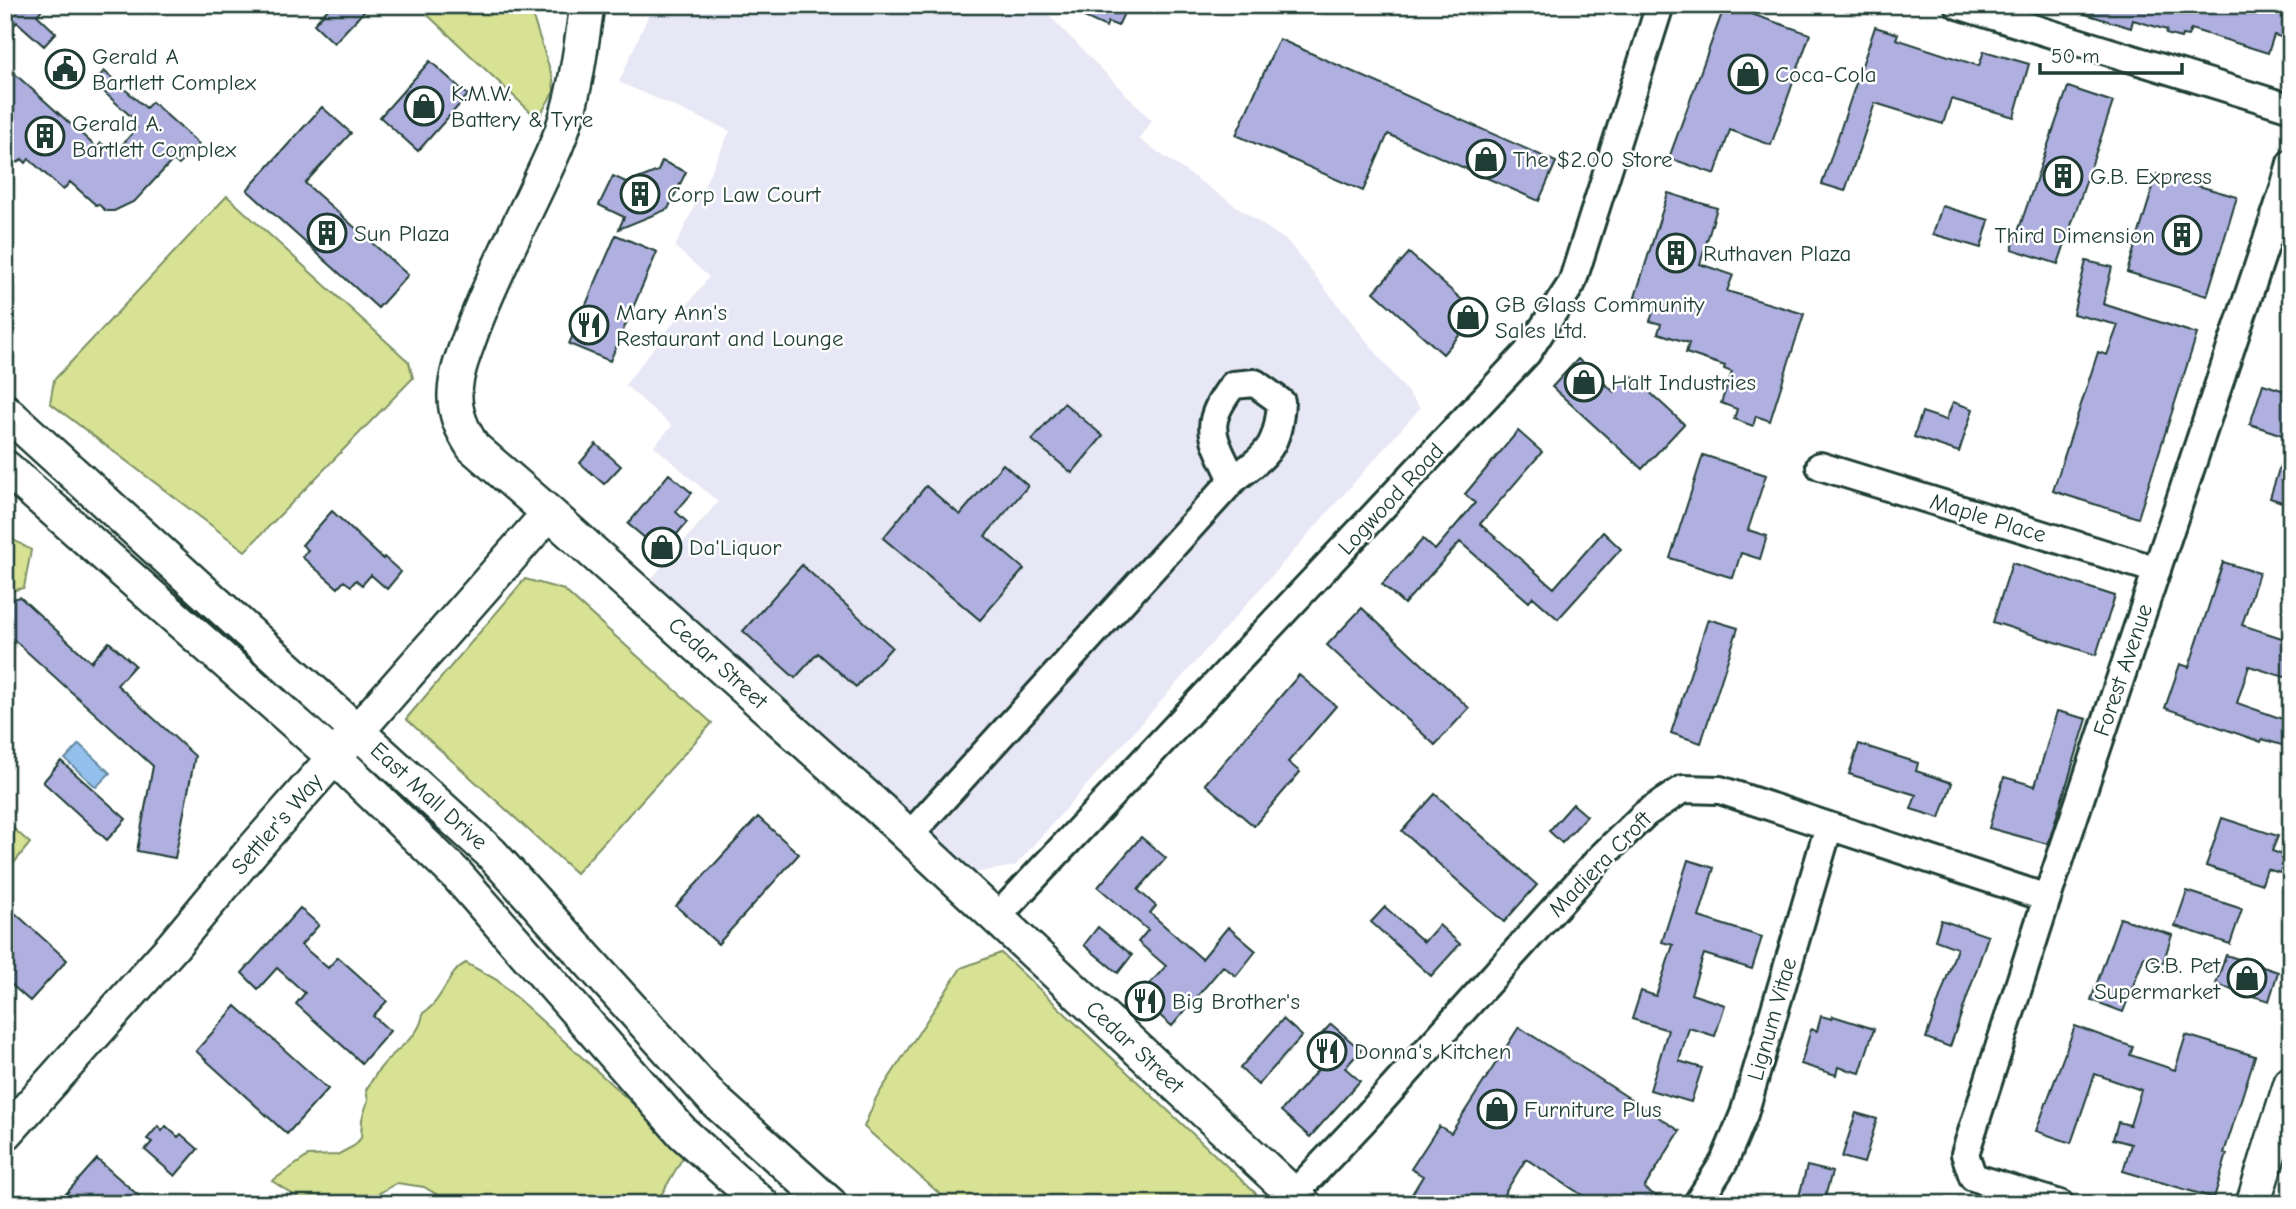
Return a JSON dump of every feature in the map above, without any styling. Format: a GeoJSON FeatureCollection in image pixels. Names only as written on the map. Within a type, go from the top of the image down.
{"type":"FeatureCollection","features":[{"type":"Feature","properties":{"kind":"main road","name":"Cedar Street"},"geometry":{"type":"LineString","coordinates":[[587,5],[569,110],[556,146],[482,304],[456,383],[458,420],[473,447],[909,836],[1298,1200]]}},
{"type":"Feature","properties":{"kind":"main road","name":"East Mall Drive"},"geometry":{"type":"LineString","coordinates":[[5,411],[491,853],[714,1100],[830,1204]]}},
{"type":"Feature","properties":{"kind":"main road","name":"East Mall Drive"},"geometry":{"type":"LineString","coordinates":[[5,467],[335,758],[457,875],[683,1132],[762,1204]]}},
{"type":"Feature","properties":{"kind":"main road","name":"Settler's Way"},"geometry":{"type":"LineString","coordinates":[[5,1135],[549,513]]}},
{"type":"Feature","properties":{"kind":"main road"},"geometry":{"type":"LineString","coordinates":[[2253,1204],[2291,1083]]}},
{"type":"Feature","properties":{"kind":"street","name":"Logwood Road"},"geometry":{"type":"LineString","coordinates":[[997,918],[1527,354],[1572,283],[1660,5]]}},
{"type":"Feature","properties":{"kind":"street"},"geometry":{"type":"LineString","coordinates":[[1958,5],[2291,108]]}},
{"type":"Feature","properties":{"kind":"street","name":"Forest Avenue"},"geometry":{"type":"LineString","coordinates":[[2060,1204],[1973,1177],[1965,1154],[2047,898],[2291,163]]}},
{"type":"Feature","properties":{"kind":"street","name":"Maple Place"},"geometry":{"type":"LineString","coordinates":[[1820,466],[2157,570]]}},
{"type":"Feature","properties":{"kind":"street"},"geometry":{"type":"LineString","coordinates":[[909,836],[1233,480]]}},
{"type":"Feature","properties":{"kind":"street","name":"Madiera Croft"},"geometry":{"type":"LineString","coordinates":[[1298,1200],[1363,1121],[1602,856],[1645,814],[1683,789],[1720,790],[2047,898]]}},
{"type":"Feature","properties":{"kind":"street","name":"Lignum Vitae"},"geometry":{"type":"LineString","coordinates":[[1697,1204],[1724,1162],[1744,1114],[1829,826]]}},
{"type":"Feature","properties":{"kind":"shaded area"},"geometry":{"type":"Polygon","coordinates":[[[653,5],[1039,5],[1152,121],[1139,139],[1288,242],[1420,408],[1015,866],[974,873],[645,586],[718,502],[654,446],[672,426],[625,385],[709,277],[675,247],[730,131],[619,82],[653,5]]]}},
{"type":"Feature","properties":{"kind":"green space"},"geometry":{"type":"Polygon","coordinates":[[[417,5],[529,5],[553,79],[554,91],[538,119],[417,5]]]}},
{"type":"Feature","properties":{"kind":"green space"},"geometry":{"type":"Polygon","coordinates":[[[227,196],[409,362],[413,378],[245,551],[50,403],[54,380],[227,196]]]}},
{"type":"Feature","properties":{"kind":"green space"},"geometry":{"type":"Polygon","coordinates":[[[5,535],[31,550],[24,588],[5,592],[5,535]]]}},
{"type":"Feature","properties":{"kind":"green space"},"geometry":{"type":"Polygon","coordinates":[[[525,579],[564,590],[712,723],[576,873],[406,719],[525,579]]]}},
{"type":"Feature","properties":{"kind":"green space"},"geometry":{"type":"Polygon","coordinates":[[[5,821],[30,843],[5,874],[5,821]]]}},
{"type":"Feature","properties":{"kind":"green space"},"geometry":{"type":"Polygon","coordinates":[[[1001,953],[1267,1204],[951,1204],[864,1127],[876,1098],[961,968],[1001,953]]]}},
{"type":"Feature","properties":{"kind":"green space"},"geometry":{"type":"Polygon","coordinates":[[[466,963],[497,980],[686,1152],[656,1204],[453,1204],[424,1187],[397,1183],[360,1204],[293,1204],[297,1197],[272,1181],[308,1156],[337,1155],[354,1146],[361,1138],[362,1119],[368,1100],[366,1090],[382,1066],[413,1036],[423,1013],[436,1001],[454,973],[466,963]]]}},
{"type":"Feature","properties":{"kind":"water"},"geometry":{"type":"Polygon","coordinates":[[[79,744],[110,773],[96,787],[65,759],[79,744]]]}},
{"type":"Feature","properties":{"kind":"building"},"geometry":{"type":"Polygon","coordinates":[[[5,5],[46,5],[37,15],[56,33],[44,46],[17,22],[5,35],[5,5]]]}},
{"type":"Feature","properties":{"kind":"building"},"geometry":{"type":"Polygon","coordinates":[[[332,5],[370,5],[334,43],[314,24],[332,5]]]}},
{"type":"Feature","properties":{"kind":"building"},"geometry":{"type":"Polygon","coordinates":[[[1058,5],[1110,5],[1125,11],[1118,26],[1108,22],[1106,27],[1058,5]]]}},
{"type":"Feature","properties":{"kind":"building","name":"Coca-Cola"},"geometry":{"type":"Polygon","coordinates":[[[1725,5],[1810,34],[1771,145],[1730,130],[1715,174],[1669,158],[1725,5]]]}},
{"type":"Feature","properties":{"kind":"building"},"geometry":{"type":"Polygon","coordinates":[[[2070,5],[2291,5],[2291,40],[2274,35],[2268,53],[2191,29],[2188,36],[2182,35],[2181,38],[2166,34],[2167,30],[2133,20],[2131,28],[2069,9],[2070,5]]]}},
{"type":"Feature","properties":{"kind":"building"},"geometry":{"type":"Polygon","coordinates":[[[1875,27],[1898,34],[1896,39],[1979,66],[1984,51],[2029,64],[2014,117],[1951,99],[1943,124],[1875,103],[1845,191],[1822,184],[1875,27]]]}},
{"type":"Feature","properties":{"kind":"building"},"geometry":{"type":"Polygon","coordinates":[[[1279,39],[1556,162],[1539,201],[1388,134],[1363,191],[1236,135],[1279,39]]]}},
{"type":"Feature","properties":{"kind":"building","name":"K.M.W. Battery & Tyre"},"geometry":{"type":"Polygon","coordinates":[[[430,61],[468,95],[418,151],[380,117],[430,61]]]}},
{"type":"Feature","properties":{"kind":"building","name":"Gerald A. Bartlett Complex"},"geometry":{"type":"Polygon","coordinates":[[[5,65],[97,148],[101,143],[114,154],[137,128],[132,123],[135,120],[94,83],[104,71],[146,108],[152,102],[199,144],[179,165],[173,160],[135,201],[114,211],[106,211],[70,182],[63,190],[29,159],[26,163],[22,159],[18,163],[5,152],[5,65]]]}},
{"type":"Feature","properties":{"kind":"building","name":"G.B. Express"},"geometry":{"type":"Polygon","coordinates":[[[2068,87],[2113,102],[2058,264],[2012,249],[2068,87]]]}},
{"type":"Feature","properties":{"kind":"building","name":"Sun Plaza"},"geometry":{"type":"Polygon","coordinates":[[[322,107],[351,133],[305,183],[408,275],[378,308],[247,190],[322,107]]]}},
{"type":"Feature","properties":{"kind":"building","name":"Corp Law Court"},"geometry":{"type":"Polygon","coordinates":[[[662,161],[686,172],[668,209],[619,229],[624,217],[599,205],[613,176],[628,183],[658,171],[662,161]]]}},
{"type":"Feature","properties":{"kind":"building","name":"Third Dimension"},"geometry":{"type":"Polygon","coordinates":[[[2157,174],[2237,197],[2207,296],[2127,272],[2157,174]]]}},
{"type":"Feature","properties":{"kind":"building"},"geometry":{"type":"Polygon","coordinates":[[[1668,193],[1717,208],[1700,264],[1733,275],[1727,291],[1804,314],[1770,421],[1756,416],[1753,426],[1734,419],[1737,409],[1721,403],[1732,372],[1724,369],[1725,366],[1686,353],[1689,343],[1658,333],[1661,324],[1650,321],[1656,304],[1635,297],[1668,193]]]}},
{"type":"Feature","properties":{"kind":"building"},"geometry":{"type":"Polygon","coordinates":[[[1942,206],[1989,220],[1981,248],[1933,234],[1942,206]]]}},
{"type":"Feature","properties":{"kind":"building"},"geometry":{"type":"Polygon","coordinates":[[[616,235],[657,252],[610,361],[569,344],[616,235]]]}},
{"type":"Feature","properties":{"kind":"building"},"geometry":{"type":"Polygon","coordinates":[[[1409,253],[1478,314],[1443,354],[1374,292],[1409,253]]]}},
{"type":"Feature","properties":{"kind":"building"},"geometry":{"type":"Polygon","coordinates":[[[2086,261],[2112,267],[2103,304],[2197,334],[2138,518],[2053,491],[2098,352],[2107,355],[2118,325],[2073,314],[2086,261]]]}},
{"type":"Feature","properties":{"kind":"building"},"geometry":{"type":"Polygon","coordinates":[[[1578,359],[1614,392],[1630,374],[1684,424],[1642,469],[1552,387],[1578,359]]]}},
{"type":"Feature","properties":{"kind":"building"},"geometry":{"type":"Polygon","coordinates":[[[2263,384],[2291,393],[2291,438],[2250,424],[2263,384]]]}},
{"type":"Feature","properties":{"kind":"building"},"geometry":{"type":"Polygon","coordinates":[[[1953,402],[1973,409],[1959,452],[1914,437],[1922,412],[1946,420],[1953,402]]]}},
{"type":"Feature","properties":{"kind":"building"},"geometry":{"type":"Polygon","coordinates":[[[1064,403],[1103,436],[1072,473],[1032,440],[1064,403]]]}},
{"type":"Feature","properties":{"kind":"building"},"geometry":{"type":"Polygon","coordinates":[[[1518,431],[1542,452],[1480,524],[1554,588],[1603,532],[1621,549],[1558,619],[1533,597],[1529,602],[1460,542],[1404,604],[1382,584],[1423,539],[1435,550],[1475,503],[1465,494],[1518,431]]]}},
{"type":"Feature","properties":{"kind":"building"},"geometry":{"type":"Polygon","coordinates":[[[2287,443],[2291,443],[2291,505],[2270,498],[2287,443]]]}},
{"type":"Feature","properties":{"kind":"building"},"geometry":{"type":"Polygon","coordinates":[[[596,444],[621,466],[604,484],[580,463],[596,444]]]}},
{"type":"Feature","properties":{"kind":"building"},"geometry":{"type":"Polygon","coordinates":[[[1703,455],[1766,475],[1748,530],[1767,536],[1760,559],[1741,553],[1733,578],[1670,558],[1703,455]]]}},
{"type":"Feature","properties":{"kind":"building"},"geometry":{"type":"Polygon","coordinates":[[[1003,464],[1028,486],[985,536],[1024,569],[980,620],[883,538],[926,486],[960,515],[1003,464]]]}},
{"type":"Feature","properties":{"kind":"building"},"geometry":{"type":"Polygon","coordinates":[[[669,474],[692,493],[676,512],[687,522],[662,552],[628,524],[669,474]]]}},
{"type":"Feature","properties":{"kind":"building"},"geometry":{"type":"Polygon","coordinates":[[[332,511],[383,559],[384,557],[401,572],[387,589],[371,575],[362,585],[356,580],[351,586],[344,581],[338,588],[302,557],[308,550],[302,545],[332,511]]]}},
{"type":"Feature","properties":{"kind":"building"},"geometry":{"type":"Polygon","coordinates":[[[2223,562],[2259,573],[2242,625],[2291,641],[2291,679],[2249,666],[2237,703],[2291,722],[2291,748],[2262,739],[2261,742],[2165,708],[2180,664],[2189,667],[2223,562]]]}},
{"type":"Feature","properties":{"kind":"building"},"geometry":{"type":"Polygon","coordinates":[[[2012,563],[2115,596],[2096,655],[1993,622],[2012,563]]]}},
{"type":"Feature","properties":{"kind":"building"},"geometry":{"type":"Polygon","coordinates":[[[802,565],[892,647],[856,687],[818,653],[795,678],[743,631],[802,565]]]}},
{"type":"Feature","properties":{"kind":"building"},"geometry":{"type":"Polygon","coordinates":[[[20,597],[91,662],[109,642],[135,665],[117,685],[195,756],[175,858],[137,851],[153,766],[13,639],[5,641],[5,601],[20,597]]]}},
{"type":"Feature","properties":{"kind":"building"},"geometry":{"type":"Polygon","coordinates":[[[1362,608],[1469,708],[1435,745],[1327,645],[1362,608]]]}},
{"type":"Feature","properties":{"kind":"building"},"geometry":{"type":"Polygon","coordinates":[[[1708,619],[1738,628],[1701,743],[1671,733],[1708,619]]]}},
{"type":"Feature","properties":{"kind":"building"},"geometry":{"type":"Polygon","coordinates":[[[1299,675],[1336,706],[1288,762],[1300,772],[1254,826],[1205,784],[1299,675]]]}},
{"type":"Feature","properties":{"kind":"building"},"geometry":{"type":"Polygon","coordinates":[[[2057,711],[2087,719],[2048,844],[1989,828],[2004,777],[2035,786],[2057,711]]]}},
{"type":"Feature","properties":{"kind":"building"},"geometry":{"type":"Polygon","coordinates":[[[1859,744],[1918,763],[1916,771],[1952,783],[1940,818],[1911,809],[1916,795],[1849,774],[1859,744]]]}},
{"type":"Feature","properties":{"kind":"building"},"geometry":{"type":"Polygon","coordinates":[[[61,761],[126,819],[107,840],[43,782],[61,761]]]}},
{"type":"Feature","properties":{"kind":"building"},"geometry":{"type":"Polygon","coordinates":[[[1435,794],[1537,885],[1504,922],[1402,831],[1435,794]]]}},
{"type":"Feature","properties":{"kind":"building"},"geometry":{"type":"Polygon","coordinates":[[[1573,804],[1587,816],[1562,843],[1549,831],[1573,804]]]}},
{"type":"Feature","properties":{"kind":"building"},"geometry":{"type":"Polygon","coordinates":[[[758,817],[799,854],[718,944],[676,906],[758,817]]]}},
{"type":"Feature","properties":{"kind":"building"},"geometry":{"type":"Polygon","coordinates":[[[2222,818],[2278,836],[2272,851],[2286,856],[2280,873],[2267,869],[2262,884],[2206,866],[2222,818]]]}},
{"type":"Feature","properties":{"kind":"building"},"geometry":{"type":"Polygon","coordinates":[[[1141,837],[1166,858],[1138,890],[1156,906],[1150,913],[1202,959],[1228,927],[1256,951],[1236,976],[1223,966],[1172,1026],[1138,997],[1166,966],[1138,942],[1148,930],[1098,887],[1141,837]]]}},
{"type":"Feature","properties":{"kind":"building"},"geometry":{"type":"Polygon","coordinates":[[[1688,860],[1714,868],[1699,917],[1762,937],[1752,969],[1704,954],[1691,994],[1725,1005],[1715,1036],[1689,1028],[1679,1061],[1702,1068],[1691,1102],[1650,1090],[1668,1030],[1632,1019],[1641,991],[1656,996],[1673,945],[1662,942],[1688,860]]]}},
{"type":"Feature","properties":{"kind":"building"},"geometry":{"type":"Polygon","coordinates":[[[2187,891],[2242,909],[2230,944],[2175,926],[2187,891]]]}},
{"type":"Feature","properties":{"kind":"building"},"geometry":{"type":"Polygon","coordinates":[[[5,904],[67,960],[30,1001],[5,979],[5,904]]]}},
{"type":"Feature","properties":{"kind":"building"},"geometry":{"type":"Polygon","coordinates":[[[1385,907],[1424,942],[1439,925],[1460,944],[1431,976],[1371,922],[1385,907]]]}},
{"type":"Feature","properties":{"kind":"building"},"geometry":{"type":"Polygon","coordinates":[[[300,908],[319,925],[301,945],[328,968],[338,957],[387,1001],[373,1016],[390,1031],[362,1063],[296,1004],[305,993],[277,968],[258,989],[242,973],[300,908]]]}},
{"type":"Feature","properties":{"kind":"building"},"geometry":{"type":"Polygon","coordinates":[[[2120,918],[2172,935],[2163,963],[2144,957],[2123,1012],[2091,1000],[2120,918]]]}},
{"type":"Feature","properties":{"kind":"building"},"geometry":{"type":"Polygon","coordinates":[[[1941,920],[1988,936],[1950,1047],[1926,1038],[1957,948],[1935,940],[1941,920]]]}},
{"type":"Feature","properties":{"kind":"building"},"geometry":{"type":"Polygon","coordinates":[[[1098,927],[1132,955],[1118,973],[1084,945],[1098,927]]]}},
{"type":"Feature","properties":{"kind":"building","name":"G.B. Pet Supermarket"},"geometry":{"type":"Polygon","coordinates":[[[2226,955],[2278,972],[2269,1001],[2216,984],[2226,955]]]}},
{"type":"Feature","properties":{"kind":"building"},"geometry":{"type":"Polygon","coordinates":[[[236,1006],[328,1089],[287,1134],[196,1051],[236,1006]]]}},
{"type":"Feature","properties":{"kind":"building"},"geometry":{"type":"Polygon","coordinates":[[[1821,1016],[1832,1019],[1833,1016],[1874,1029],[1860,1073],[1838,1067],[1836,1075],[1801,1064],[1811,1029],[1817,1031],[1821,1016]]]}},
{"type":"Feature","properties":{"kind":"building"},"geometry":{"type":"Polygon","coordinates":[[[1283,1019],[1302,1036],[1258,1085],[1240,1068],[1283,1019]]]}},
{"type":"Feature","properties":{"kind":"building"},"geometry":{"type":"Polygon","coordinates":[[[1331,1024],[1361,1050],[1345,1068],[1360,1081],[1310,1137],[1281,1111],[1324,1063],[1308,1049],[1331,1024]]]}},
{"type":"Feature","properties":{"kind":"building"},"geometry":{"type":"Polygon","coordinates":[[[2075,1026],[2133,1047],[2130,1055],[2175,1070],[2186,1035],[2255,1056],[2224,1153],[2227,1154],[2214,1198],[2123,1171],[2131,1144],[2113,1139],[2118,1122],[2130,1125],[2141,1090],[2095,1074],[2071,1143],[2036,1131],[2075,1026]]]}},
{"type":"Feature","properties":{"kind":"building"},"geometry":{"type":"Polygon","coordinates":[[[1519,1027],[1680,1131],[1644,1188],[1668,1204],[1596,1204],[1526,1159],[1498,1204],[1417,1204],[1409,1199],[1423,1176],[1411,1169],[1439,1126],[1451,1133],[1519,1027]]]}},
{"type":"Feature","properties":{"kind":"building"},"geometry":{"type":"Polygon","coordinates":[[[1856,1113],[1877,1119],[1864,1163],[1842,1157],[1856,1113]]]}},
{"type":"Feature","properties":{"kind":"building"},"geometry":{"type":"Polygon","coordinates":[[[158,1126],[162,1131],[166,1126],[178,1137],[181,1134],[198,1149],[175,1176],[145,1150],[152,1142],[147,1139],[158,1126]]]}},
{"type":"Feature","properties":{"kind":"building"},"geometry":{"type":"Polygon","coordinates":[[[97,1159],[148,1204],[75,1204],[65,1195],[97,1159]]]}},
{"type":"Feature","properties":{"kind":"building"},"geometry":{"type":"Polygon","coordinates":[[[1807,1166],[1832,1172],[1823,1204],[1797,1204],[1807,1166]]]}},
{"type":"Feature","properties":{"kind":"place","name":"Gerald A Bartlett Complex"},"geometry":{"type":"Point","coordinates":[65,69]}},
{"type":"Feature","properties":{"kind":"place","name":"Coca-Cola"},"geometry":{"type":"Point","coordinates":[1748,74]}},
{"type":"Feature","properties":{"kind":"place","name":"K.M.W. Battery & Tyre"},"geometry":{"type":"Point","coordinates":[424,106]}},
{"type":"Feature","properties":{"kind":"place","name":"Gerald A. Bartlett Complex"},"geometry":{"type":"Point","coordinates":[45,136]}},
{"type":"Feature","properties":{"kind":"place","name":"The $2.00 Store"},"geometry":{"type":"Point","coordinates":[1486,159]}},
{"type":"Feature","properties":{"kind":"place","name":"G.B. Express"},"geometry":{"type":"Point","coordinates":[2063,176]}},
{"type":"Feature","properties":{"kind":"place","name":"Corp Law Court"},"geometry":{"type":"Point","coordinates":[640,194]}},
{"type":"Feature","properties":{"kind":"place","name":"Sun Plaza"},"geometry":{"type":"Point","coordinates":[327,233]}},
{"type":"Feature","properties":{"kind":"place","name":"Third Dimension"},"geometry":{"type":"Point","coordinates":[2182,235]}},
{"type":"Feature","properties":{"kind":"place","name":"Ruthaven Plaza"},"geometry":{"type":"Point","coordinates":[1676,253]}},
{"type":"Feature","properties":{"kind":"place","name":"GB Glass Community Sales Ltd."},"geometry":{"type":"Point","coordinates":[1468,317]}},
{"type":"Feature","properties":{"kind":"place","name":"Mary Ann's Restaurant and Lounge"},"geometry":{"type":"Point","coordinates":[589,325]}},
{"type":"Feature","properties":{"kind":"place","name":"Halt Industries"},"geometry":{"type":"Point","coordinates":[1584,382]}},
{"type":"Feature","properties":{"kind":"place","name":"Da'Liquor"},"geometry":{"type":"Point","coordinates":[662,547]}},
{"type":"Feature","properties":{"kind":"place","name":"G.B. Pet Supermarket"},"geometry":{"type":"Point","coordinates":[2247,978]}},
{"type":"Feature","properties":{"kind":"place","name":"Big Brother's"},"geometry":{"type":"Point","coordinates":[1145,1001]}},
{"type":"Feature","properties":{"kind":"place","name":"Donna's Kitchen"},"geometry":{"type":"Point","coordinates":[1327,1051]}},
{"type":"Feature","properties":{"kind":"place","name":"Furniture Plus"},"geometry":{"type":"Point","coordinates":[1497,1109]}}]}
